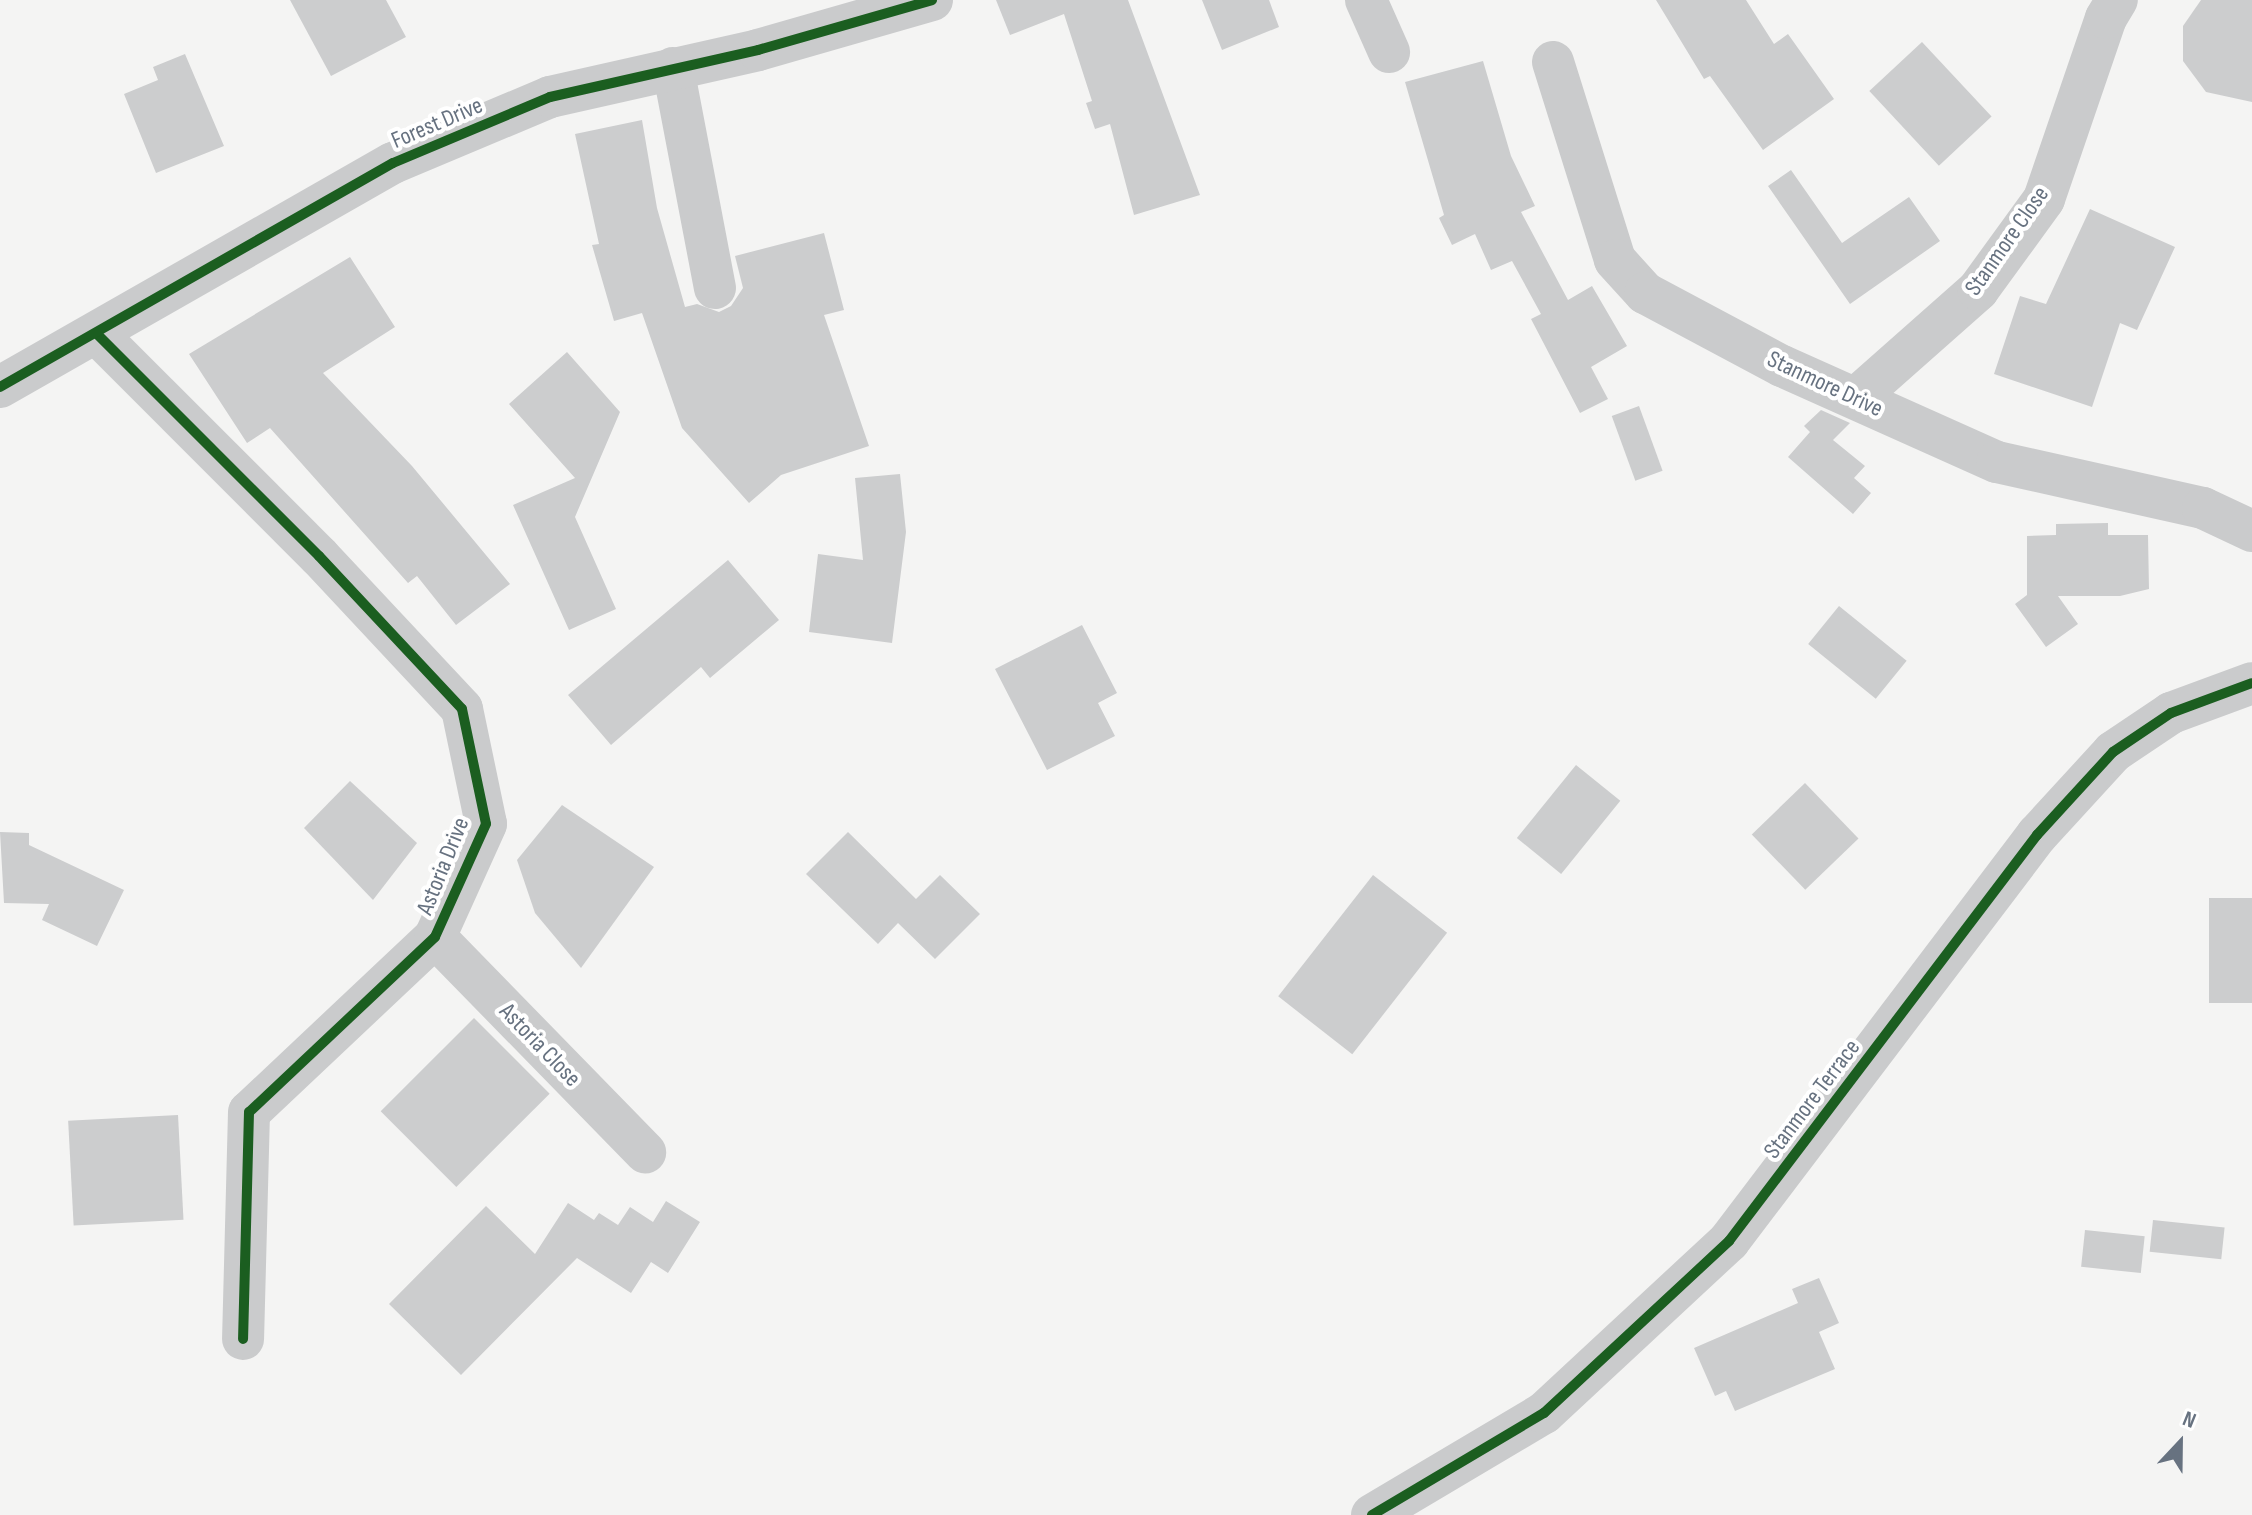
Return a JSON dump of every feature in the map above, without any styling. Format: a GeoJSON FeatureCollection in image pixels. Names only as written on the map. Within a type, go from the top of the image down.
{"type":"FeatureCollection","features":[{"type":"Feature","properties":{"kind":"street","name":"Forest Drive"},"geometry":{"type":"LineString","coordinates":[[0,387],[393,163],[550,97],[932,0]]}},
{"type":"Feature","properties":{"kind":"street"},"geometry":{"type":"LineString","coordinates":[[1366,0],[1389,52]]}},
{"type":"Feature","properties":{"kind":"street","name":"Stanmore Close"},"geometry":{"type":"LineString","coordinates":[[1856,398],[1978,290],[2044,199],[2106,18],[2117,0]]}},
{"type":"Feature","properties":{"kind":"street","name":"Stanmore Drive"},"geometry":{"type":"LineString","coordinates":[[1553,62],[1615,260],[1645,293],[1782,366],[1997,462],[2203,508],[2252,531]]}},
{"type":"Feature","properties":{"kind":"street"},"geometry":{"type":"LineString","coordinates":[[673,68],[715,288]]}},
{"type":"Feature","properties":{"kind":"street","name":"Astoria Drive"},"geometry":{"type":"LineString","coordinates":[[97,334],[319,556],[462,709],[486,824],[435,937],[249,1112],[243,1339]]}},
{"type":"Feature","properties":{"kind":"street","name":"Stanmore Terrace"},"geometry":{"type":"LineString","coordinates":[[1372,1515],[1544,1413],[1729,1241],[2037,835],[2113,752],[2171,713],[2252,683]]}},
{"type":"Feature","properties":{"kind":"street","name":"Astoria Close"},"geometry":{"type":"LineString","coordinates":[[435,937],[645,1152]]}},
{"type":"Feature","properties":{"kind":"building"},"geometry":{"type":"Polygon","coordinates":[[[290,0],[386,0],[406,37],[331,76],[290,0]]]}},
{"type":"Feature","properties":{"kind":"building"},"geometry":{"type":"Polygon","coordinates":[[[996,0],[1128,0],[1200,195],[1134,215],[1110,124],[1095,129],[1086,103],[1092,101],[1064,14],[1010,35],[996,0]]]}},
{"type":"Feature","properties":{"kind":"building"},"geometry":{"type":"Polygon","coordinates":[[[1202,0],[1269,0],[1279,27],[1222,50],[1202,0]]]}},
{"type":"Feature","properties":{"kind":"building"},"geometry":{"type":"Polygon","coordinates":[[[1656,0],[1746,0],[1774,44],[1788,34],[1834,99],[1763,150],[1710,76],[1704,79],[1656,0]]]}},
{"type":"Feature","properties":{"kind":"building"},"geometry":{"type":"Polygon","coordinates":[[[2201,0],[2252,0],[2252,102],[2206,92],[2183,61],[2183,26],[2201,0]]]}},
{"type":"Feature","properties":{"kind":"building"},"geometry":{"type":"Polygon","coordinates":[[[1922,42],[1992,117],[1939,166],[1869,91],[1922,42]]]}},
{"type":"Feature","properties":{"kind":"building"},"geometry":{"type":"Polygon","coordinates":[[[185,54],[224,146],[156,173],[124,94],[158,80],[153,67],[185,54]]]}},
{"type":"Feature","properties":{"kind":"building"},"geometry":{"type":"Polygon","coordinates":[[[1483,61],[1511,156],[1535,206],[1521,212],[1568,300],[1592,286],[1627,346],[1591,367],[1608,399],[1580,413],[1531,319],[1541,314],[1512,261],[1491,270],[1475,234],[1452,245],[1439,218],[1444,215],[1405,82],[1483,61]]]}},
{"type":"Feature","properties":{"kind":"building"},"geometry":{"type":"Polygon","coordinates":[[[642,120],[657,208],[685,307],[697,304],[719,312],[731,306],[743,288],[735,256],[824,233],[844,310],[824,315],[869,446],[781,475],[749,503],[682,428],[642,313],[614,321],[592,245],[599,244],[575,134],[642,120]]]}},
{"type":"Feature","properties":{"kind":"building"},"geometry":{"type":"Polygon","coordinates":[[[1791,170],[1842,243],[1909,197],[1940,241],[1850,304],[1768,186],[1791,170]]]}},
{"type":"Feature","properties":{"kind":"building"},"geometry":{"type":"Polygon","coordinates":[[[2090,209],[2175,247],[2137,330],[2120,323],[2092,407],[1994,374],[2020,296],[2046,304],[2090,209]]]}},
{"type":"Feature","properties":{"kind":"building"},"geometry":{"type":"Polygon","coordinates":[[[350,257],[395,327],[323,373],[412,466],[510,584],[456,625],[417,576],[408,583],[270,428],[247,443],[189,354],[350,257]]]}},
{"type":"Feature","properties":{"kind":"building"},"geometry":{"type":"Polygon","coordinates":[[[567,352],[620,412],[575,517],[616,609],[569,630],[513,505],[575,478],[509,404],[567,352]]]}},
{"type":"Feature","properties":{"kind":"building"},"geometry":{"type":"Polygon","coordinates":[[[1639,406],[1663,471],[1635,481],[1612,416],[1639,406]]]}},
{"type":"Feature","properties":{"kind":"building"},"geometry":{"type":"Polygon","coordinates":[[[1821,410],[1850,423],[1833,440],[1865,466],[1854,478],[1871,493],[1853,514],[1788,457],[1810,432],[1804,426],[1821,410]]]}},
{"type":"Feature","properties":{"kind":"building"},"geometry":{"type":"Polygon","coordinates":[[[900,474],[906,532],[892,643],[809,632],[818,554],[863,560],[855,478],[900,474]]]}},
{"type":"Feature","properties":{"kind":"building"},"geometry":{"type":"Polygon","coordinates":[[[2108,523],[2108,535],[2148,535],[2149,589],[2120,596],[2058,596],[2078,624],[2046,647],[2015,604],[2027,595],[2027,536],[2056,535],[2056,524],[2108,523]]]}},
{"type":"Feature","properties":{"kind":"building"},"geometry":{"type":"Polygon","coordinates":[[[728,560],[779,620],[710,678],[701,667],[611,745],[568,695],[728,560]]]}},
{"type":"Feature","properties":{"kind":"building"},"geometry":{"type":"Polygon","coordinates":[[[1839,606],[1907,661],[1876,699],[1808,644],[1839,606]]]}},
{"type":"Feature","properties":{"kind":"building"},"geometry":{"type":"Polygon","coordinates":[[[1082,625],[1117,693],[1098,703],[1115,736],[1047,770],[995,669],[1082,625]]]}},
{"type":"Feature","properties":{"kind":"building"},"geometry":{"type":"Polygon","coordinates":[[[1576,765],[1620,801],[1561,874],[1517,838],[1576,765]]]}},
{"type":"Feature","properties":{"kind":"building"},"geometry":{"type":"Polygon","coordinates":[[[350,781],[417,843],[373,900],[304,828],[350,781]]]}},
{"type":"Feature","properties":{"kind":"building"},"geometry":{"type":"Polygon","coordinates":[[[1805,783],[1858,838],[1805,890],[1752,834],[1805,783]]]}},
{"type":"Feature","properties":{"kind":"building"},"geometry":{"type":"Polygon","coordinates":[[[562,805],[654,867],[581,968],[535,913],[517,860],[562,805]]]}},
{"type":"Feature","properties":{"kind":"building"},"geometry":{"type":"Polygon","coordinates":[[[0,832],[29,833],[29,845],[124,890],[97,946],[42,920],[49,904],[4,903],[0,832]]]}},
{"type":"Feature","properties":{"kind":"building"},"geometry":{"type":"Polygon","coordinates":[[[848,832],[916,899],[940,875],[980,914],[935,959],[898,923],[878,944],[806,874],[848,832]]]}},
{"type":"Feature","properties":{"kind":"building"},"geometry":{"type":"Polygon","coordinates":[[[1373,875],[1447,933],[1352,1054],[1278,996],[1373,875]]]}},
{"type":"Feature","properties":{"kind":"building"},"geometry":{"type":"Polygon","coordinates":[[[2209,898],[2252,898],[2252,1003],[2209,1003],[2209,898]]]}},
{"type":"Feature","properties":{"kind":"building"},"geometry":{"type":"Polygon","coordinates":[[[474,1018],[550,1094],[456,1187],[381,1111],[474,1018]]]}},
{"type":"Feature","properties":{"kind":"building"},"geometry":{"type":"Polygon","coordinates":[[[178,1115],[183,1220],[74,1226],[68,1121],[178,1115]]]}},
{"type":"Feature","properties":{"kind":"building"},"geometry":{"type":"Polygon","coordinates":[[[666,1201],[700,1222],[668,1273],[651,1262],[631,1293],[577,1258],[461,1375],[389,1304],[486,1206],[535,1254],[568,1203],[594,1220],[599,1213],[618,1225],[630,1207],[653,1222],[666,1201]]]}},
{"type":"Feature","properties":{"kind":"building"},"geometry":{"type":"Polygon","coordinates":[[[2153,1220],[2225,1228],[2221,1259],[2150,1252],[2153,1220]]]}},
{"type":"Feature","properties":{"kind":"building"},"geometry":{"type":"Polygon","coordinates":[[[2085,1230],[2145,1236],[2141,1273],[2081,1267],[2085,1230]]]}},
{"type":"Feature","properties":{"kind":"building"},"geometry":{"type":"Polygon","coordinates":[[[1819,1278],[1839,1323],[1819,1332],[1835,1369],[1735,1411],[1726,1391],[1715,1396],[1694,1348],[1798,1303],[1792,1289],[1819,1278]]]}},
{"type":"Feature","properties":{"kind":"cycle path"},"geometry":{"type":"LineString","coordinates":[[0,387],[393,163],[550,97],[758,50],[932,0]]}},
{"type":"Feature","properties":{"kind":"cycle path"},"geometry":{"type":"LineString","coordinates":[[97,334],[319,556],[462,709],[486,824],[435,937],[249,1112],[243,1339]]}},
{"type":"Feature","properties":{"kind":"cycle path"},"geometry":{"type":"LineString","coordinates":[[1372,1515],[1544,1413],[1729,1241],[2037,835],[2113,752],[2171,713],[2252,683]]}}]}
